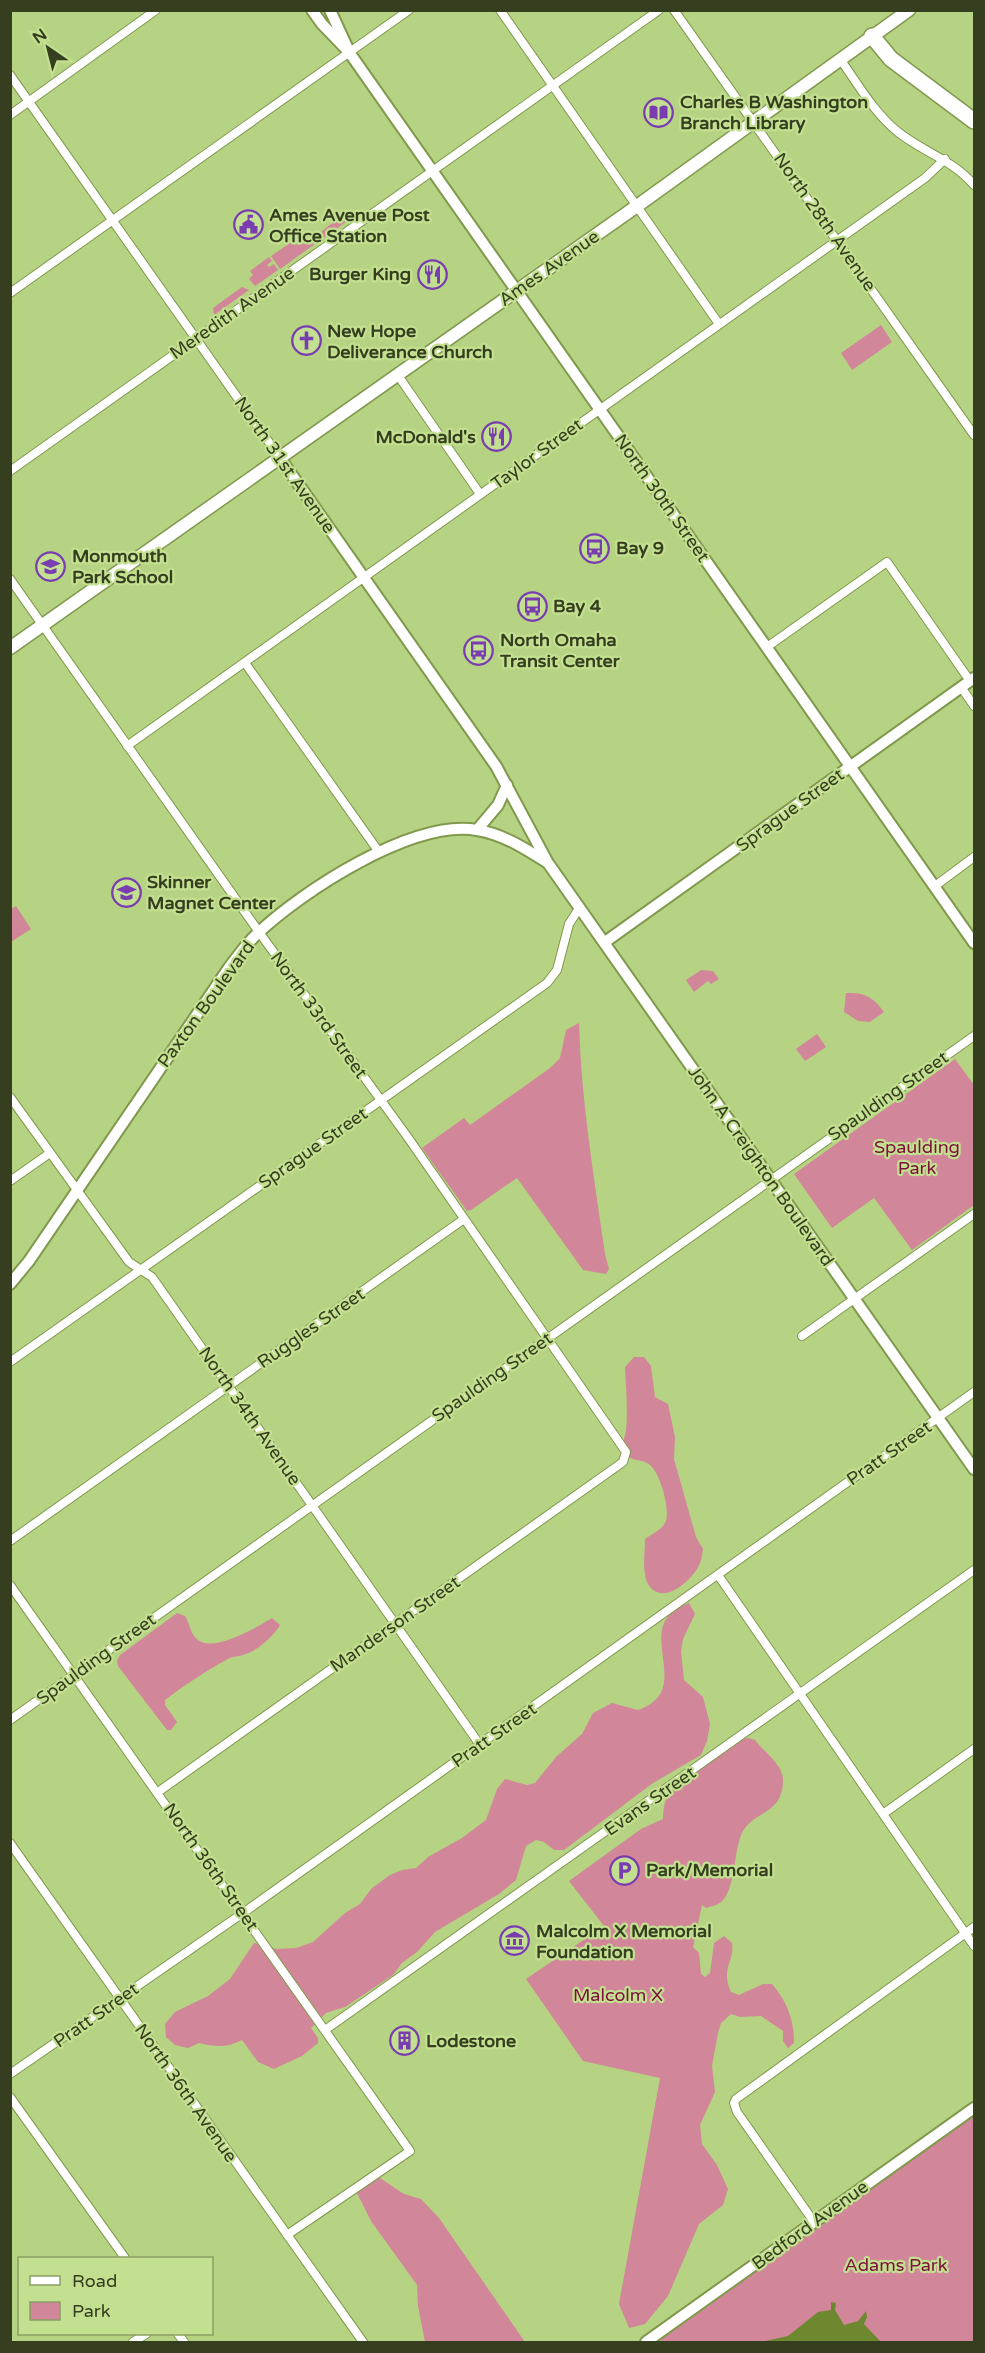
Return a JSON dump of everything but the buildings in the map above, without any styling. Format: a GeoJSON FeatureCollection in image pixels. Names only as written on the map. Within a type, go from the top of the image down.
{"type":"FeatureCollection","features":[{"type":"Feature","properties":{"kind":"highway"},"geometry":{"type":"LineString","coordinates":[[872,36],[891,59],[975,121]]}},
{"type":"Feature","properties":{"kind":"main road","name":"Ames Avenue"},"geometry":{"type":"LineString","coordinates":[[10,648],[637,206],[909,10]]}},
{"type":"Feature","properties":{"kind":"street"},"geometry":{"type":"LineString","coordinates":[[10,115],[156,10]]}},
{"type":"Feature","properties":{"kind":"street","name":"North 30th Street"},"geometry":{"type":"LineString","coordinates":[[312,10],[349,52],[975,943]]}},
{"type":"Feature","properties":{"kind":"street","name":"North 30th Street"},"geometry":{"type":"LineString","coordinates":[[330,10],[349,52]]}},
{"type":"Feature","properties":{"kind":"street"},"geometry":{"type":"LineString","coordinates":[[10,293],[409,10]]}},
{"type":"Feature","properties":{"kind":"street"},"geometry":{"type":"LineString","coordinates":[[500,10],[719,324]]}},
{"type":"Feature","properties":{"kind":"street","name":"Meredith Avenue"},"geometry":{"type":"LineString","coordinates":[[10,471],[659,10]]}},
{"type":"Feature","properties":{"kind":"street","name":"North 28th Avenue"},"geometry":{"type":"LineString","coordinates":[[674,10],[975,435]]}},
{"type":"Feature","properties":{"kind":"street"},"geometry":{"type":"LineString","coordinates":[[840,59],[876,110],[893,127],[945,159],[975,185]]}},
{"type":"Feature","properties":{"kind":"street","name":"North 31st Avenue"},"geometry":{"type":"LineString","coordinates":[[10,75],[491,759],[548,863]]}},
{"type":"Feature","properties":{"kind":"street","name":"Taylor Street"},"geometry":{"type":"LineString","coordinates":[[127,746],[925,178],[945,159]]}},
{"type":"Feature","properties":{"kind":"street"},"geometry":{"type":"LineString","coordinates":[[397,374],[480,494]]}},
{"type":"Feature","properties":{"kind":"street"},"geometry":{"type":"LineString","coordinates":[[767,647],[887,562],[969,682],[975,706]]}},
{"type":"Feature","properties":{"kind":"street","name":"North 33rd Street"},"geometry":{"type":"LineString","coordinates":[[10,579],[464,1219],[626,1452]]}},
{"type":"Feature","properties":{"kind":"street"},"geometry":{"type":"LineString","coordinates":[[245,663],[379,852]]}},
{"type":"Feature","properties":{"kind":"street","name":"Sprague Street"},"geometry":{"type":"LineString","coordinates":[[605,942],[969,682]]}},
{"type":"Feature","properties":{"kind":"street"},"geometry":{"type":"LineString","coordinates":[[477,830],[498,805],[507,785]]}},
{"type":"Feature","properties":{"kind":"street","name":"Paxton Boulevard"},"geometry":{"type":"LineString","coordinates":[[10,1284],[240,952],[259,932],[294,904],[379,852],[427,835],[458,830],[477,830],[518,844],[548,863]]}},
{"type":"Feature","properties":{"kind":"street"},"geometry":{"type":"LineString","coordinates":[[934,886],[975,857]]}},
{"type":"Feature","properties":{"kind":"street","name":"John A Creighton Boulevard"},"geometry":{"type":"LineString","coordinates":[[548,863],[975,1469]]}},
{"type":"Feature","properties":{"kind":"street","name":"Sprague Street"},"geometry":{"type":"LineString","coordinates":[[10,1362],[547,983],[557,970],[569,924],[580,907]]}},
{"type":"Feature","properties":{"kind":"street","name":"Spaulding Street"},"geometry":{"type":"LineString","coordinates":[[10,1720],[975,1035]]}},
{"type":"Feature","properties":{"kind":"street","name":"North 34th Avenue"},"geometry":{"type":"LineString","coordinates":[[10,1097],[129,1262],[152,1277],[480,1745]]}},
{"type":"Feature","properties":{"kind":"street"},"geometry":{"type":"LineString","coordinates":[[10,1181],[50,1153]]}},
{"type":"Feature","properties":{"kind":"street"},"geometry":{"type":"LineString","coordinates":[[802,1336],[975,1214]]}},
{"type":"Feature","properties":{"kind":"street","name":"Ruggles Street"},"geometry":{"type":"LineString","coordinates":[[10,1540],[464,1219]]}},
{"type":"Feature","properties":{"kind":"street","name":"Pratt Street"},"geometry":{"type":"LineString","coordinates":[[10,2074],[243,1913],[975,1392]]}},
{"type":"Feature","properties":{"kind":"street","name":"Manderson Street"},"geometry":{"type":"LineString","coordinates":[[158,1792],[623,1462],[626,1452]]}},
{"type":"Feature","properties":{"kind":"street","name":"Evans Street"},"geometry":{"type":"LineString","coordinates":[[325,2030],[975,1570]]}},
{"type":"Feature","properties":{"kind":"street"},"geometry":{"type":"LineString","coordinates":[[718,1575],[975,1946]]}},
{"type":"Feature","properties":{"kind":"street","name":"North 36th Street"},"geometry":{"type":"LineString","coordinates":[[10,1585],[410,2151],[287,2235]]}},
{"type":"Feature","properties":{"kind":"street"},"geometry":{"type":"LineString","coordinates":[[883,1814],[975,1749]]}},
{"type":"Feature","properties":{"kind":"street","name":"North 36th Avenue"},"geometry":{"type":"LineString","coordinates":[[10,1843],[363,2343]]}},
{"type":"Feature","properties":{"kind":"street"},"geometry":{"type":"LineString","coordinates":[[814,2222],[737,2112],[734,2103],[740,2095],[975,1927]]}},
{"type":"Feature","properties":{"kind":"street"},"geometry":{"type":"LineString","coordinates":[[10,2097],[124,2257]]}},
{"type":"Feature","properties":{"kind":"street","name":"Bedford Avenue"},"geometry":{"type":"LineString","coordinates":[[646,2343],[975,2108]]}},
{"type":"Feature","properties":{"kind":"green space"},"geometry":{"type":"Polygon","coordinates":[[[344,217],[350,219],[280,269],[271,256],[290,243],[304,243],[311,240],[344,217]]]}},
{"type":"Feature","properties":{"kind":"green space"},"geometry":{"type":"Polygon","coordinates":[[[269,257],[272,261],[267,265],[269,267],[274,264],[278,270],[255,286],[249,279],[253,275],[250,271],[269,257]]]}},
{"type":"Feature","properties":{"kind":"green space"},"geometry":{"type":"Polygon","coordinates":[[[242,287],[249,290],[214,315],[213,308],[242,287]]]}},
{"type":"Feature","properties":{"kind":"green space"},"geometry":{"type":"Polygon","coordinates":[[[881,325],[892,342],[852,370],[841,353],[881,325]]]}},
{"type":"Feature","properties":{"kind":"green space"},"geometry":{"type":"Polygon","coordinates":[[[16,906],[31,929],[11,942],[11,909],[16,906]]]}},
{"type":"Feature","properties":{"kind":"green space"},"geometry":{"type":"Polygon","coordinates":[[[701,970],[713,971],[719,979],[711,984],[708,981],[694,992],[686,980],[701,970]]]}},
{"type":"Feature","properties":{"kind":"green space"},"geometry":{"type":"Polygon","coordinates":[[[846,993],[868,996],[884,1012],[870,1022],[858,1021],[844,1012],[846,993]]]}},
{"type":"Feature","properties":{"kind":"green space"},"geometry":{"type":"Polygon","coordinates":[[[579,1023],[582,1081],[605,1254],[609,1269],[606,1274],[583,1270],[517,1178],[467,1211],[422,1148],[464,1118],[470,1125],[550,1068],[560,1058],[566,1030],[579,1023]]]}},
{"type":"Feature","properties":{"kind":"green space"},"geometry":{"type":"Polygon","coordinates":[[[817,1034],[826,1047],[805,1061],[796,1049],[817,1034]]]}},
{"type":"Feature","properties":{"kind":"green space","name":"Spaulding Park"},"geometry":{"type":"Polygon","coordinates":[[[955,1059],[974,1085],[974,1205],[912,1250],[874,1198],[832,1228],[794,1174],[955,1059]]]}},
{"type":"Feature","properties":{"kind":"green space"},"geometry":{"type":"Polygon","coordinates":[[[634,1357],[644,1357],[651,1366],[655,1397],[668,1404],[675,1437],[674,1459],[696,1537],[703,1549],[700,1563],[691,1577],[668,1593],[653,1590],[645,1577],[644,1567],[645,1539],[660,1529],[666,1521],[667,1508],[663,1491],[654,1469],[646,1462],[628,1456],[624,1445],[627,1415],[625,1367],[634,1357]]]}},
{"type":"Feature","properties":{"kind":"green space"},"geometry":{"type":"Polygon","coordinates":[[[689,1603],[695,1614],[683,1639],[681,1651],[684,1680],[703,1697],[710,1724],[707,1741],[701,1755],[653,1783],[564,1850],[554,1850],[544,1842],[536,1840],[526,1846],[516,1880],[499,1894],[435,1932],[417,1952],[402,1963],[393,1975],[345,2007],[326,2013],[311,2028],[318,2038],[318,2043],[302,2056],[274,2069],[258,2062],[242,2040],[221,2046],[199,2043],[188,2048],[175,2045],[166,2037],[165,2024],[175,2012],[208,1996],[230,1979],[254,1943],[276,1949],[296,1948],[313,1942],[345,1913],[360,1904],[372,1888],[390,1875],[416,1868],[428,1857],[462,1838],[486,1820],[497,1789],[505,1779],[527,1785],[535,1783],[556,1757],[582,1734],[593,1713],[612,1703],[638,1710],[653,1702],[661,1692],[664,1679],[661,1639],[663,1626],[671,1613],[689,1603]]]}},
{"type":"Feature","properties":{"kind":"green space"},"geometry":{"type":"Polygon","coordinates":[[[177,1613],[185,1616],[193,1635],[205,1643],[235,1637],[272,1618],[280,1625],[259,1647],[228,1659],[165,1700],[165,1705],[177,1722],[171,1730],[167,1730],[118,1666],[117,1661],[120,1655],[177,1613]]]}},
{"type":"Feature","properties":{"kind":"green space","name":"Malcolm X"},"geometry":{"type":"Polygon","coordinates":[[[748,1738],[755,1740],[780,1770],[783,1781],[781,1792],[778,1801],[753,1820],[742,1833],[727,1894],[717,1904],[706,1908],[702,1905],[693,1947],[699,1953],[701,1974],[705,1977],[710,1973],[714,1943],[724,1936],[732,1943],[732,1955],[727,1971],[731,1992],[739,1995],[763,1984],[772,1984],[789,2011],[794,2043],[788,2048],[783,2041],[783,2031],[761,2016],[740,2017],[731,2014],[721,2023],[712,2066],[715,2092],[700,2125],[702,2144],[717,2165],[728,2189],[723,2205],[699,2224],[668,2296],[645,2324],[629,2328],[619,2304],[660,2078],[583,2061],[526,1979],[604,1926],[569,1881],[641,1829],[663,1819],[667,1798],[682,1780],[714,1757],[748,1738]]]}},
{"type":"Feature","properties":{"kind":"green space","name":"Adams Park"},"geometry":{"type":"Polygon","coordinates":[[[974,2113],[974,2342],[654,2342],[974,2113]]]}},
{"type":"Feature","properties":{"kind":"green space"},"geometry":{"type":"Polygon","coordinates":[[[380,2178],[404,2194],[421,2199],[439,2218],[525,2342],[425,2342],[418,2306],[417,2285],[371,2221],[357,2193],[370,2181],[380,2178]]]}},
{"type":"Feature","properties":{"kind":"shaded area"},"geometry":{"type":"Polygon","coordinates":[[[831,2302],[836,2303],[835,2310],[844,2325],[858,2321],[866,2311],[867,2317],[864,2324],[881,2342],[761,2342],[788,2336],[818,2312],[831,2310],[831,2302]]]}},
{"type":"Feature","properties":{"kind":"place","name":"Charles B Washington Branch Library"},"geometry":{"type":"Point","coordinates":[659,112]}},
{"type":"Feature","properties":{"kind":"place","name":"Ames Avenue Post Office Station"},"geometry":{"type":"Point","coordinates":[248,225]}},
{"type":"Feature","properties":{"kind":"place","name":"Burger King"},"geometry":{"type":"Point","coordinates":[432,274]}},
{"type":"Feature","properties":{"kind":"place","name":"New Hope Deliverance Church"},"geometry":{"type":"Point","coordinates":[306,341]}},
{"type":"Feature","properties":{"kind":"place","name":"McDonald's"},"geometry":{"type":"Point","coordinates":[497,437]}},
{"type":"Feature","properties":{"kind":"place","name":"Bay 9"},"geometry":{"type":"Point","coordinates":[595,548]}},
{"type":"Feature","properties":{"kind":"place","name":"Monmouth Park School"},"geometry":{"type":"Point","coordinates":[51,566]}},
{"type":"Feature","properties":{"kind":"place","name":"Bay 4"},"geometry":{"type":"Point","coordinates":[532,606]}},
{"type":"Feature","properties":{"kind":"place","name":"North Omaha Transit Center"},"geometry":{"type":"Point","coordinates":[479,650]}},
{"type":"Feature","properties":{"kind":"place","name":"Skinner Magnet Center"},"geometry":{"type":"Point","coordinates":[126,892]}},
{"type":"Feature","properties":{"kind":"place","name":"Park/Memorial"},"geometry":{"type":"Point","coordinates":[625,1870]}},
{"type":"Feature","properties":{"kind":"place","name":"Malcolm X Memorial Foundation"},"geometry":{"type":"Point","coordinates":[515,1941]}},
{"type":"Feature","properties":{"kind":"place","name":"Lodestone"},"geometry":{"type":"Point","coordinates":[405,2041]}}]}
